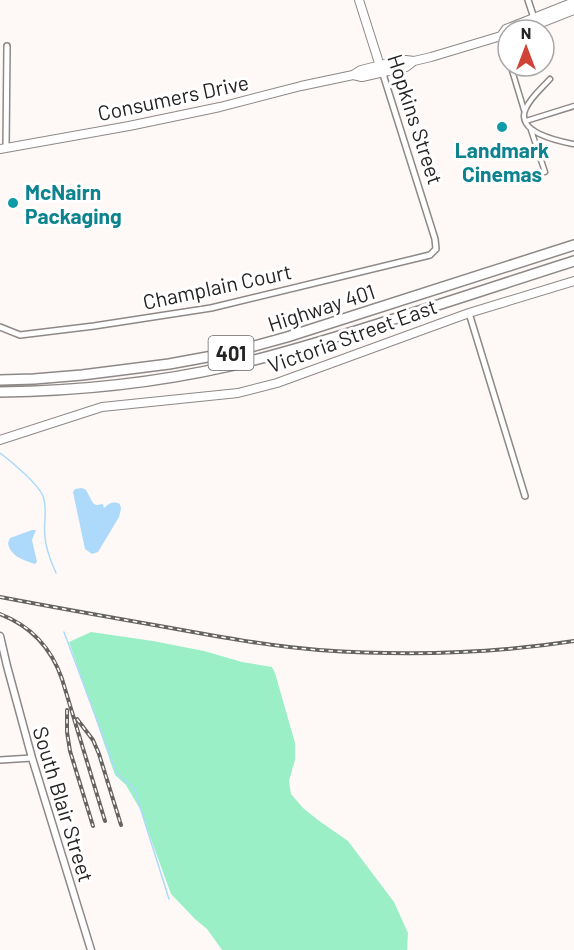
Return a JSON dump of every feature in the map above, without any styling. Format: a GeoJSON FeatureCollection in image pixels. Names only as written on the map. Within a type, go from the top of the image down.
{"type":"FeatureCollection","features":[{"type":"Feature","properties":{"kind":"highway","name":"Highway 401"},"geometry":{"type":"LineString","coordinates":[[0,380],[82,375],[229,354],[574,245]]}},
{"type":"Feature","properties":{"kind":"highway","name":"Highway 401"},"geometry":{"type":"LineString","coordinates":[[0,392],[39,392],[95,387],[171,378],[232,366],[406,315],[574,261]]}},
{"type":"Feature","properties":{"kind":"main road","name":"Hopkins Street"},"geometry":{"type":"LineString","coordinates":[[359,0],[381,69]]}},
{"type":"Feature","properties":{"kind":"main road","name":"Consumers Drive"},"geometry":{"type":"LineString","coordinates":[[541,18],[574,2]]}},
{"type":"Feature","properties":{"kind":"main road","name":"Consumers Drive"},"geometry":{"type":"LineString","coordinates":[[546,18],[574,10]]}},
{"type":"Feature","properties":{"kind":"main road","name":"Consumers Drive"},"geometry":{"type":"LineString","coordinates":[[3,148],[220,107],[353,75],[360,70],[381,69],[406,60],[414,61],[496,38]]}},
{"type":"Feature","properties":{"kind":"main road","name":"Victoria Street East"},"geometry":{"type":"LineString","coordinates":[[0,440],[102,407],[238,393],[277,383],[469,313],[574,281]]}},
{"type":"Feature","properties":{"kind":"street"},"geometry":{"type":"LineString","coordinates":[[528,0],[534,18]]}},
{"type":"Feature","properties":{"kind":"street"},"geometry":{"type":"LineString","coordinates":[[3,148],[7,46]]}},
{"type":"Feature","properties":{"kind":"street","name":"Hopkins Street"},"geometry":{"type":"LineString","coordinates":[[381,69],[435,238],[436,249]]}},
{"type":"Feature","properties":{"kind":"street"},"geometry":{"type":"LineString","coordinates":[[514,78],[524,115],[545,172]]}},
{"type":"Feature","properties":{"kind":"street"},"geometry":{"type":"LineString","coordinates":[[524,111],[550,79]]}},
{"type":"Feature","properties":{"kind":"street"},"geometry":{"type":"LineString","coordinates":[[526,121],[574,106]]}},
{"type":"Feature","properties":{"kind":"street"},"geometry":{"type":"LineString","coordinates":[[531,129],[573,144]]}},
{"type":"Feature","properties":{"kind":"street","name":"Champlain Court"},"geometry":{"type":"LineString","coordinates":[[0,327],[20,334],[94,326],[211,308],[430,255],[436,249]]}},
{"type":"Feature","properties":{"kind":"street"},"geometry":{"type":"LineString","coordinates":[[469,313],[525,496]]}},
{"type":"Feature","properties":{"kind":"street","name":"South Blair Street"},"geometry":{"type":"LineString","coordinates":[[0,636],[32,758],[91,950]]}},
{"type":"Feature","properties":{"kind":"street","name":"South Blair Street"},"geometry":{"type":"LineString","coordinates":[[0,650],[7,666]]}},
{"type":"Feature","properties":{"kind":"street"},"geometry":{"type":"LineString","coordinates":[[0,760],[32,758]]}},
{"type":"Feature","properties":{"kind":"green space"},"geometry":{"type":"Polygon","coordinates":[[[91,632],[153,641],[272,667],[295,743],[295,760],[289,781],[291,794],[303,808],[348,841],[394,902],[408,933],[407,950],[222,950],[207,929],[171,894],[140,809],[126,785],[115,775],[69,642],[91,632]]]}},
{"type":"Feature","properties":{"kind":"water"},"geometry":{"type":"Polygon","coordinates":[[[75,489],[86,490],[96,505],[103,504],[104,508],[115,503],[120,504],[121,509],[119,517],[98,552],[92,554],[85,549],[73,492],[75,489]]]}},
{"type":"Feature","properties":{"kind":"water"},"geometry":{"type":"Polygon","coordinates":[[[36,530],[32,540],[37,562],[35,564],[14,554],[8,543],[10,538],[36,530]]]}},
{"type":"Feature","properties":{"kind":"waterway"},"geometry":{"type":"LineString","coordinates":[[0,453],[30,479],[43,496],[46,542],[56,573]]}},
{"type":"Feature","properties":{"kind":"waterway"},"geometry":{"type":"LineString","coordinates":[[64,632],[117,774],[134,788],[169,899]]}},
{"type":"Feature","properties":{"kind":"railway"},"geometry":{"type":"LineString","coordinates":[[0,597],[226,638],[319,650],[447,653],[511,649],[574,641]]}},
{"type":"Feature","properties":{"kind":"railway"},"geometry":{"type":"LineString","coordinates":[[0,614],[30,631],[52,657],[62,679],[105,821]]}},
{"type":"Feature","properties":{"kind":"railway"},"geometry":{"type":"LineString","coordinates":[[67,710],[70,751],[93,826]]}},
{"type":"Feature","properties":{"kind":"railway"},"geometry":{"type":"LineString","coordinates":[[77,719],[93,740],[99,754],[121,825]]}},
{"type":"Feature","properties":{"kind":"place","name":"Landmark Cinemas"},"geometry":{"type":"Point","coordinates":[502,127]}},
{"type":"Feature","properties":{"kind":"place","name":"McNairn Packaging"},"geometry":{"type":"Point","coordinates":[13,203]}}]}
